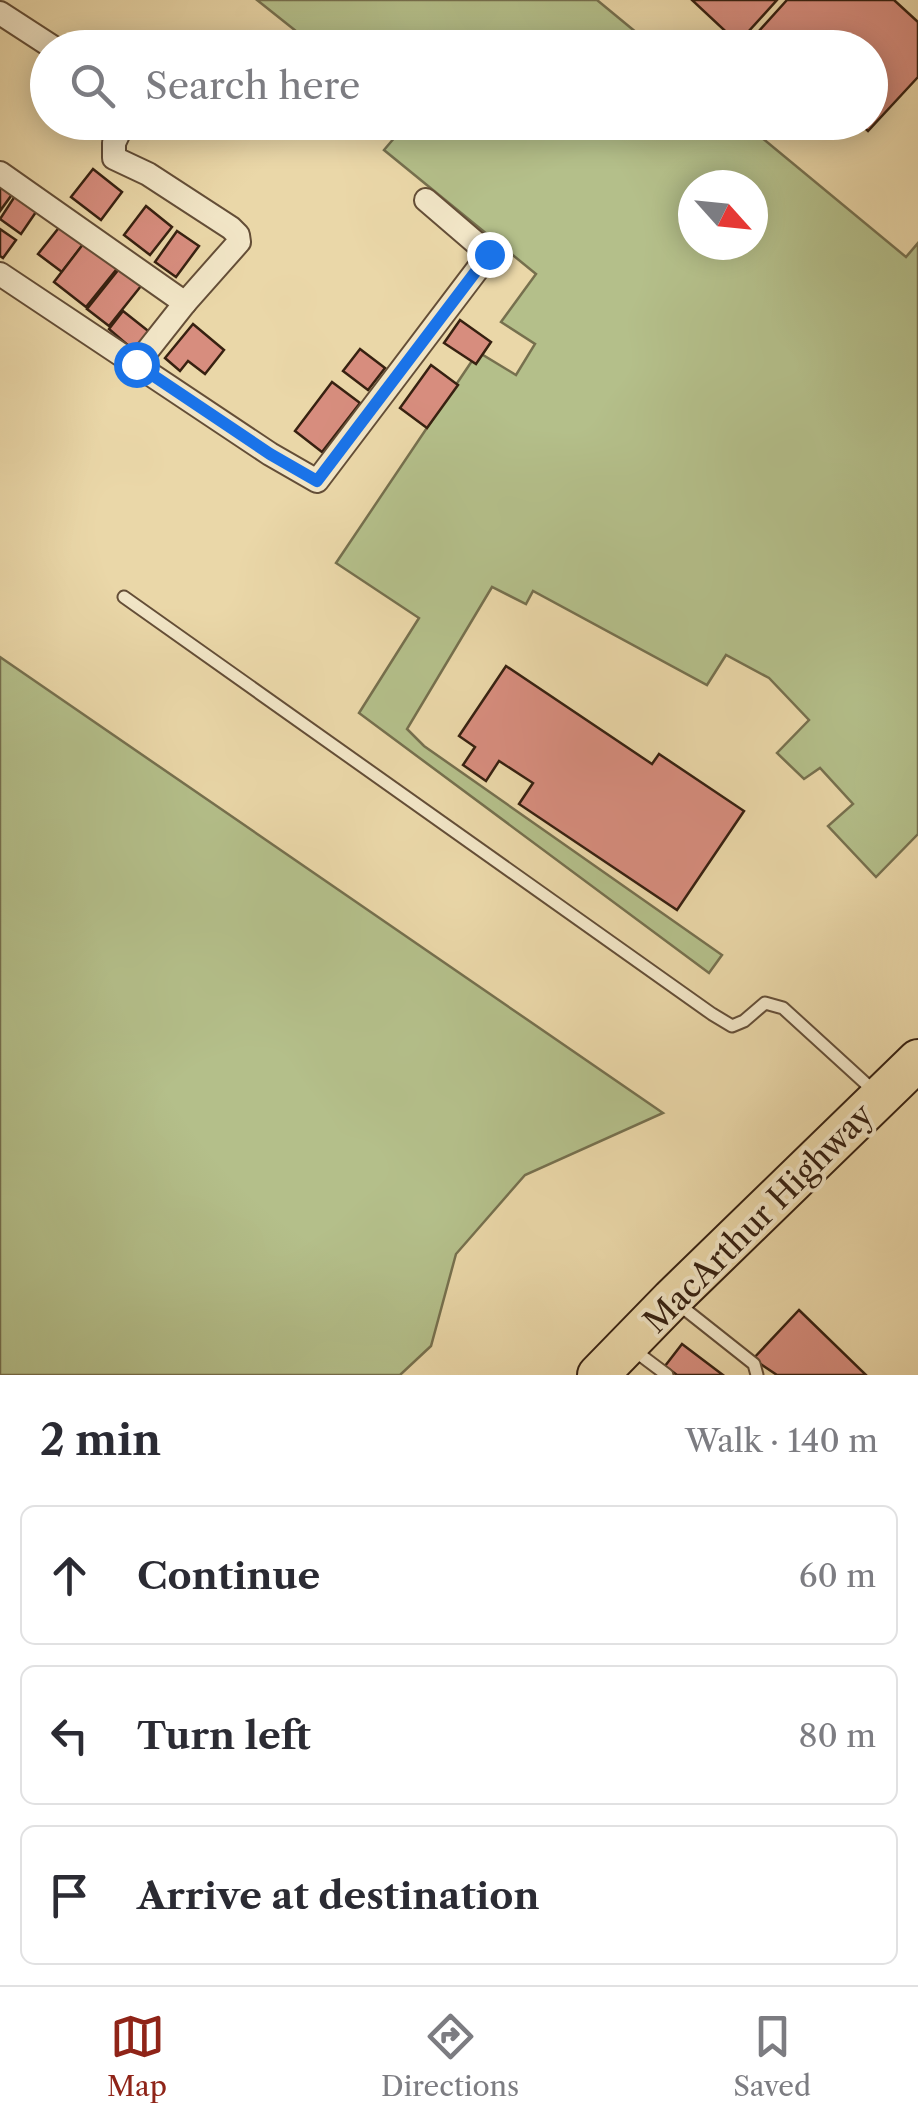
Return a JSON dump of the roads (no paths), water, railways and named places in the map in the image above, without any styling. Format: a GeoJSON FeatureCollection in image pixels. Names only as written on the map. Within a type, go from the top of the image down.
{"type":"FeatureCollection","features":[{"type":"Feature","properties":{"kind":"highway","name":"MacArthur Highway"},"geometry":{"type":"LineString","coordinates":[[598,1375],[918,1060]]}},
{"type":"Feature","properties":{"kind":"street"},"geometry":{"type":"LineString","coordinates":[[0,13],[30,32]]}},
{"type":"Feature","properties":{"kind":"street"},"geometry":{"type":"LineString","coordinates":[[115,140],[114,158],[148,174],[231,228],[239,242],[136,364]]}},
{"type":"Feature","properties":{"kind":"street"},"geometry":{"type":"LineString","coordinates":[[0,173],[185,303]]}},
{"type":"Feature","properties":{"kind":"street"},"geometry":{"type":"LineString","coordinates":[[0,274],[270,454],[317,481],[489,254],[426,200]]}},
{"type":"Feature","properties":{"kind":"lane"},"geometry":{"type":"LineString","coordinates":[[124,597],[712,1014],[732,1026],[766,1003],[783,1008],[880,1097]]}},
{"type":"Feature","properties":{"kind":"lane"},"geometry":{"type":"LineString","coordinates":[[672,1299],[754,1364],[756,1375]]}},
{"type":"Feature","properties":{"kind":"lane"},"geometry":{"type":"LineString","coordinates":[[628,1346],[667,1375]]}}]}
